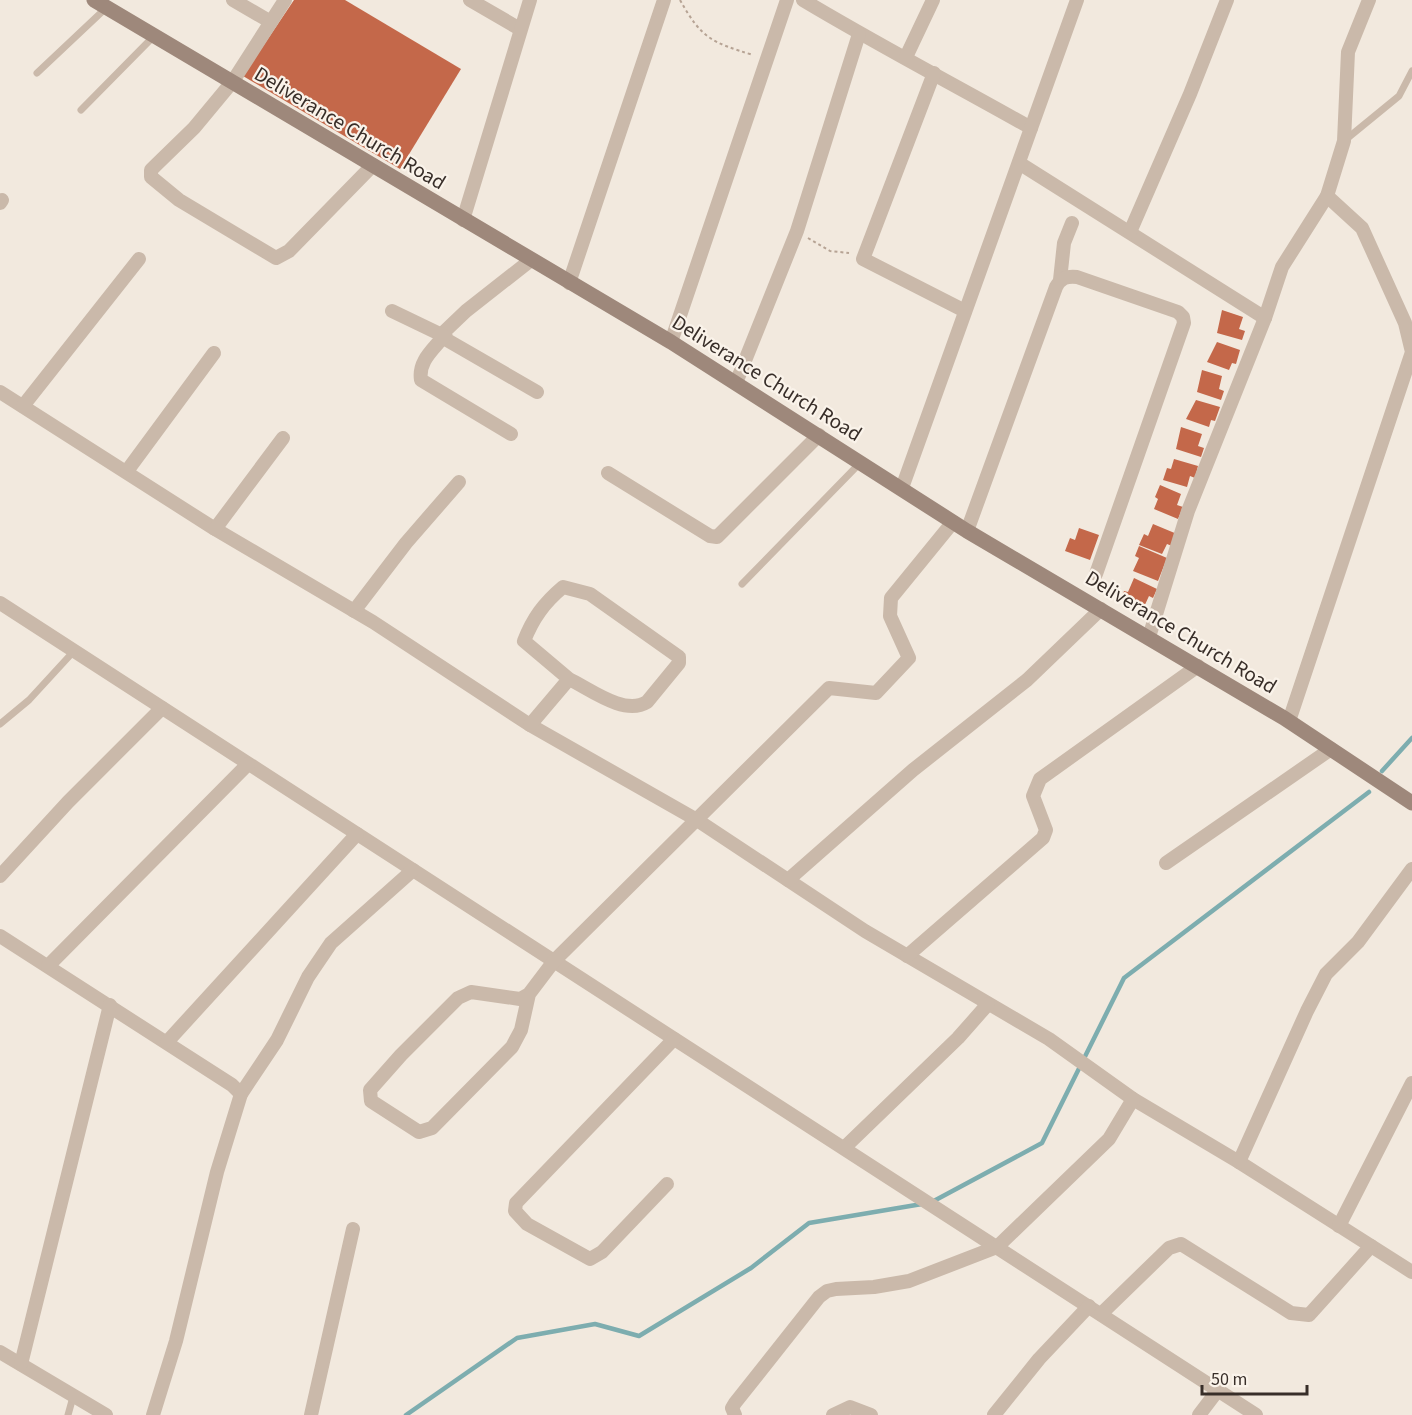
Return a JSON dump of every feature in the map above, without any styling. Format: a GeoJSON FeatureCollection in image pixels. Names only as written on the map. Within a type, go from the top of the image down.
{"type":"FeatureCollection","features":[{"type":"Feature","properties":{"kind":"street"},"geometry":{"type":"LineString","coordinates":[[233,0],[271,22]]}},
{"type":"Feature","properties":{"kind":"street"},"geometry":{"type":"LineString","coordinates":[[285,0],[233,81],[194,128],[151,170],[151,177],[179,200],[276,258],[289,251],[373,165]]}},
{"type":"Feature","properties":{"kind":"street"},"geometry":{"type":"LineString","coordinates":[[470,0],[520,29]]}},
{"type":"Feature","properties":{"kind":"street"},"geometry":{"type":"LineString","coordinates":[[463,220],[530,0]]}},
{"type":"Feature","properties":{"kind":"street"},"geometry":{"type":"LineString","coordinates":[[569,283],[664,0]]}},
{"type":"Feature","properties":{"kind":"street"},"geometry":{"type":"LineString","coordinates":[[671,342],[787,0]]}},
{"type":"Feature","properties":{"kind":"street"},"geometry":{"type":"LineString","coordinates":[[803,0],[859,34],[906,57],[1031,129]]}},
{"type":"Feature","properties":{"kind":"street"},"geometry":{"type":"LineString","coordinates":[[906,57],[933,0]]}},
{"type":"Feature","properties":{"kind":"street"},"geometry":{"type":"LineString","coordinates":[[902,488],[1077,0]]}},
{"type":"Feature","properties":{"kind":"street"},"geometry":{"type":"LineString","coordinates":[[1130,232],[1190,94],[1227,0]]}},
{"type":"Feature","properties":{"kind":"street"},"geometry":{"type":"LineString","coordinates":[[1149,637],[1188,511],[1265,318],[1282,267],[1327,196],[1344,141],[1348,52],[1369,0]]}},
{"type":"Feature","properties":{"kind":"street","name":"Deliverance Church Road"},"geometry":{"type":"LineString","coordinates":[[100,4],[671,342],[967,531],[1289,721],[1412,802]]}},
{"type":"Feature","properties":{"kind":"street"},"geometry":{"type":"LineString","coordinates":[[736,383],[797,231],[859,34]]}},
{"type":"Feature","properties":{"kind":"street"},"geometry":{"type":"LineString","coordinates":[[934,73],[863,259],[964,311]]}},
{"type":"Feature","properties":{"kind":"street"},"geometry":{"type":"LineString","coordinates":[[1019,163],[1265,318]]}},
{"type":"Feature","properties":{"kind":"street"},"geometry":{"type":"LineString","coordinates":[[1289,721],[1412,352],[1405,323],[1362,228],[1327,196]]}},
{"type":"Feature","properties":{"kind":"street"},"geometry":{"type":"LineString","coordinates":[[967,531],[1060,280],[1064,243],[1072,223]]}},
{"type":"Feature","properties":{"kind":"street"},"geometry":{"type":"LineString","coordinates":[[23,406],[139,259]]}},
{"type":"Feature","properties":{"kind":"street"},"geometry":{"type":"LineString","coordinates":[[511,434],[422,380],[420,369],[423,361],[444,336],[445,328],[531,260]]}},
{"type":"Feature","properties":{"kind":"street"},"geometry":{"type":"LineString","coordinates":[[1060,280],[1068,276],[1077,277],[1178,312],[1183,316],[1184,323],[1096,574]]}},
{"type":"Feature","properties":{"kind":"street"},"geometry":{"type":"LineString","coordinates":[[392,311],[444,336],[537,392]]}},
{"type":"Feature","properties":{"kind":"street"},"geometry":{"type":"LineString","coordinates":[[127,471],[214,353]]}},
{"type":"Feature","properties":{"kind":"street"},"geometry":{"type":"LineString","coordinates":[[0,392],[215,529],[354,610],[530,725],[697,820],[907,956],[1049,1038],[1133,1099],[1239,1162],[1412,1272]]}},
{"type":"Feature","properties":{"kind":"street"},"geometry":{"type":"LineString","coordinates":[[608,473],[710,536],[717,537],[819,435]]}},
{"type":"Feature","properties":{"kind":"street"},"geometry":{"type":"LineString","coordinates":[[215,529],[283,438]]}},
{"type":"Feature","properties":{"kind":"street"},"geometry":{"type":"LineString","coordinates":[[354,610],[459,482]]}},
{"type":"Feature","properties":{"kind":"street"},"geometry":{"type":"LineString","coordinates":[[529,994],[513,1000],[471,993],[458,998],[370,1090],[371,1101],[419,1132],[432,1128],[512,1047],[521,1030],[529,994],[554,961],[829,688],[876,693],[893,678],[909,658],[890,616],[891,598],[953,522]]}},
{"type":"Feature","properties":{"kind":"street"},"geometry":{"type":"LineString","coordinates":[[563,587],[590,594],[679,657],[679,663],[648,702],[633,708],[624,706],[569,679],[524,641],[531,622],[545,602],[563,587]]}},
{"type":"Feature","properties":{"kind":"street"},"geometry":{"type":"LineString","coordinates":[[0,603],[1256,1415]]}},
{"type":"Feature","properties":{"kind":"street"},"geometry":{"type":"LineString","coordinates":[[788,880],[913,770],[1027,680],[1101,609]]}},
{"type":"Feature","properties":{"kind":"street"},"geometry":{"type":"LineString","coordinates":[[907,956],[1043,838],[1046,830],[1033,796],[1040,779],[1198,666]]}},
{"type":"Feature","properties":{"kind":"street"},"geometry":{"type":"LineString","coordinates":[[530,725],[569,679]]}},
{"type":"Feature","properties":{"kind":"street"},"geometry":{"type":"LineString","coordinates":[[0,876],[68,802],[162,708]]}},
{"type":"Feature","properties":{"kind":"street"},"geometry":{"type":"LineString","coordinates":[[1166,863],[1331,749]]}},
{"type":"Feature","properties":{"kind":"street"},"geometry":{"type":"LineString","coordinates":[[48,966],[248,764]]}},
{"type":"Feature","properties":{"kind":"street"},"geometry":{"type":"LineString","coordinates":[[167,1041],[357,834]]}},
{"type":"Feature","properties":{"kind":"street"},"geometry":{"type":"LineString","coordinates":[[1239,1162],[1298,1030],[1326,974],[1358,942],[1412,869]]}},
{"type":"Feature","properties":{"kind":"street"},"geometry":{"type":"LineString","coordinates":[[153,1415],[176,1341],[217,1172],[241,1094],[277,1040],[308,977],[331,943],[413,870]]}},
{"type":"Feature","properties":{"kind":"street"},"geometry":{"type":"LineString","coordinates":[[0,936],[167,1041],[241,1094]]}},
{"type":"Feature","properties":{"kind":"street"},"geometry":{"type":"LineString","coordinates":[[844,1148],[958,1038],[988,1004]]}},
{"type":"Feature","properties":{"kind":"street"},"geometry":{"type":"LineString","coordinates":[[21,1364],[110,1005]]}},
{"type":"Feature","properties":{"kind":"street"},"geometry":{"type":"LineString","coordinates":[[667,1184],[602,1252],[590,1258],[527,1224],[515,1211],[516,1203],[674,1039]]}},
{"type":"Feature","properties":{"kind":"street"},"geometry":{"type":"LineString","coordinates":[[1339,1226],[1412,1083]]}},
{"type":"Feature","properties":{"kind":"street"},"geometry":{"type":"LineString","coordinates":[[735,1415],[732,1408],[735,1403],[819,1297],[827,1291],[909,1281],[997,1247],[1109,1139],[1133,1099]]}},
{"type":"Feature","properties":{"kind":"street"},"geometry":{"type":"LineString","coordinates":[[311,1415],[353,1229]]}},
{"type":"Feature","properties":{"kind":"street"},"geometry":{"type":"LineString","coordinates":[[1101,1314],[1169,1248],[1181,1244],[1291,1313],[1309,1315],[1371,1246]]}},
{"type":"Feature","properties":{"kind":"street"},"geometry":{"type":"LineString","coordinates":[[994,1415],[1039,1359],[1089,1306]]}},
{"type":"Feature","properties":{"kind":"street"},"geometry":{"type":"LineString","coordinates":[[0,1352],[106,1415]]}},
{"type":"Feature","properties":{"kind":"street"},"geometry":{"type":"LineString","coordinates":[[1198,1415],[1218,1390]]}},
{"type":"Feature","properties":{"kind":"street"},"geometry":{"type":"LineString","coordinates":[[832,1415],[841,1409],[850,1407],[871,1415]]}},
{"type":"Feature","properties":{"kind":"lane"},"geometry":{"type":"LineString","coordinates":[[37,73],[100,4]]}},
{"type":"Feature","properties":{"kind":"lane"},"geometry":{"type":"LineString","coordinates":[[81,110],[155,35]]}},
{"type":"Feature","properties":{"kind":"lane"},"geometry":{"type":"LineString","coordinates":[[1344,141],[1400,96],[1412,70]]}},
{"type":"Feature","properties":{"kind":"lane"},"geometry":{"type":"LineString","coordinates":[[742,584],[861,462]]}},
{"type":"Feature","properties":{"kind":"lane"},"geometry":{"type":"LineString","coordinates":[[0,724],[29,700],[74,651]]}},
{"type":"Feature","properties":{"kind":"lane"},"geometry":{"type":"LineString","coordinates":[[68,1415],[73,1397]]}},
{"type":"Feature","properties":{"kind":"path"},"geometry":{"type":"LineString","coordinates":[[680,0],[693,22],[714,43],[767,59]]}},
{"type":"Feature","properties":{"kind":"path"},"geometry":{"type":"LineString","coordinates":[[797,231],[830,251],[847,252],[863,259]]}},
{"type":"Feature","properties":{"kind":"building"},"geometry":{"type":"Polygon","coordinates":[[[294,0],[345,0],[461,69],[400,169],[243,76],[294,0]]]}},
{"type":"Feature","properties":{"kind":"building"},"geometry":{"type":"Polygon","coordinates":[[[1222,310],[1243,317],[1239,329],[1245,331],[1242,340],[1217,333],[1222,310]]]}},
{"type":"Feature","properties":{"kind":"building"},"geometry":{"type":"Polygon","coordinates":[[[1217,342],[1240,350],[1236,364],[1232,363],[1229,370],[1207,362],[1217,342]]]}},
{"type":"Feature","properties":{"kind":"building"},"geometry":{"type":"Polygon","coordinates":[[[1202,370],[1222,376],[1219,389],[1224,391],[1221,400],[1197,392],[1202,370]]]}},
{"type":"Feature","properties":{"kind":"building"},"geometry":{"type":"Polygon","coordinates":[[[1196,400],[1220,407],[1215,421],[1211,420],[1209,427],[1186,419],[1196,400]]]}},
{"type":"Feature","properties":{"kind":"building"},"geometry":{"type":"Polygon","coordinates":[[[1181,427],[1202,434],[1198,446],[1204,448],[1201,457],[1176,449],[1181,427]]]}},
{"type":"Feature","properties":{"kind":"building"},"geometry":{"type":"Polygon","coordinates":[[[1174,459],[1198,466],[1195,478],[1190,476],[1187,487],[1163,480],[1167,468],[1171,469],[1174,459]]]}},
{"type":"Feature","properties":{"kind":"building"},"geometry":{"type":"Polygon","coordinates":[[[1160,485],[1181,494],[1177,505],[1183,507],[1178,519],[1154,509],[1158,499],[1155,497],[1160,485]]]}},
{"type":"Feature","properties":{"kind":"building"},"geometry":{"type":"Polygon","coordinates":[[[1153,524],[1177,534],[1172,546],[1167,544],[1162,554],[1139,545],[1144,534],[1148,536],[1153,524]]]}},
{"type":"Feature","properties":{"kind":"building"},"geometry":{"type":"Polygon","coordinates":[[[1079,528],[1099,535],[1090,560],[1065,551],[1070,538],[1075,540],[1079,528]]]}},
{"type":"Feature","properties":{"kind":"building"},"geometry":{"type":"Polygon","coordinates":[[[1139,546],[1167,558],[1158,581],[1133,571],[1139,558],[1135,556],[1139,546]]]}},
{"type":"Feature","properties":{"kind":"building"},"geometry":{"type":"Polygon","coordinates":[[[1134,578],[1157,589],[1153,598],[1149,596],[1143,609],[1121,598],[1124,591],[1128,592],[1134,578]]]}},
{"type":"Feature","properties":{"kind":"waterway"},"geometry":{"type":"LineString","coordinates":[[1382,771],[1412,738]]}},
{"type":"Feature","properties":{"kind":"waterway"},"geometry":{"type":"LineString","coordinates":[[930,1203],[1042,1143],[1124,978],[1369,792]]}},
{"type":"Feature","properties":{"kind":"waterway"},"geometry":{"type":"LineString","coordinates":[[406,1415],[517,1338],[595,1324],[639,1336],[751,1268],[809,1223],[922,1204]]}}]}
